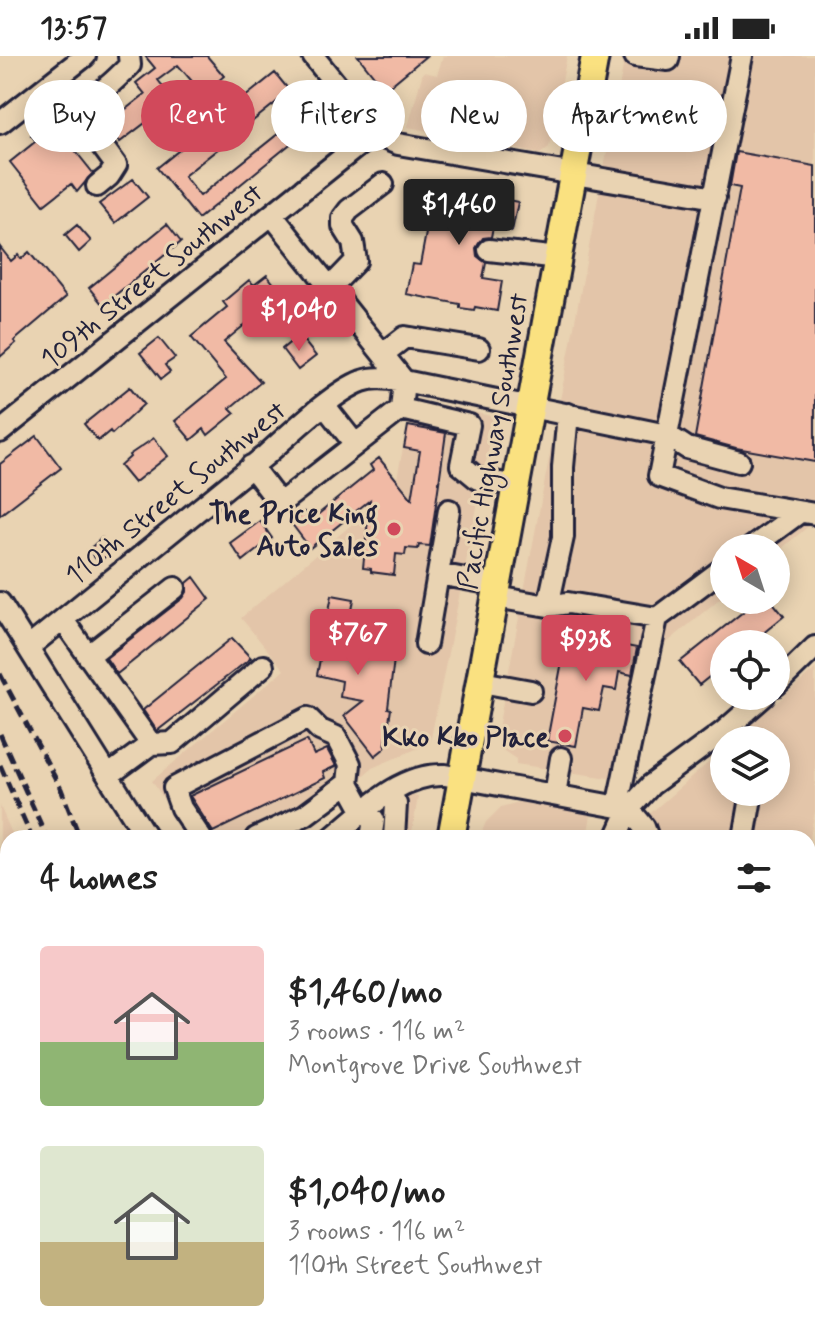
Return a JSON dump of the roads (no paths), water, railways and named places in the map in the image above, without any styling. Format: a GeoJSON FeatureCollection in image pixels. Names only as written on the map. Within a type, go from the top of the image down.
{"type":"FeatureCollection","features":[{"type":"Feature","properties":{"kind":"main road","name":"Pacific Highway Southwest"},"geometry":{"type":"LineString","coordinates":[[453,830],[595,56]]}},
{"type":"Feature","properties":{"kind":"street"},"geometry":{"type":"LineString","coordinates":[[55,80],[85,56]]}},
{"type":"Feature","properties":{"kind":"street"},"geometry":{"type":"LineString","coordinates":[[113,80],[130,65],[129,56]]}},
{"type":"Feature","properties":{"kind":"street"},"geometry":{"type":"LineString","coordinates":[[313,56],[333,80]]}},
{"type":"Feature","properties":{"kind":"street"},"geometry":{"type":"LineString","coordinates":[[635,56],[668,60],[669,56]]}},
{"type":"Feature","properties":{"kind":"street"},"geometry":{"type":"LineString","coordinates":[[742,56],[659,476],[719,498],[808,513]]}},
{"type":"Feature","properties":{"kind":"street"},"geometry":{"type":"LineString","coordinates":[[0,123],[24,104]]}},
{"type":"Feature","properties":{"kind":"street"},"geometry":{"type":"LineString","coordinates":[[405,146],[715,198]]}},
{"type":"Feature","properties":{"kind":"street"},"geometry":{"type":"LineString","coordinates":[[97,186],[116,165],[106,152]]}},
{"type":"Feature","properties":{"kind":"street","name":"109th Street Southwest"},"geometry":{"type":"LineString","coordinates":[[0,432],[350,152]]}},
{"type":"Feature","properties":{"kind":"street"},"geometry":{"type":"LineString","coordinates":[[330,288],[356,261],[353,242],[343,226],[343,218],[383,184]]}},
{"type":"Feature","properties":{"kind":"street"},"geometry":{"type":"LineString","coordinates":[[251,466],[277,500],[283,501],[401,409],[404,381],[272,215]]}},
{"type":"Feature","properties":{"kind":"street"},"geometry":{"type":"LineString","coordinates":[[489,250],[558,258]]}},
{"type":"Feature","properties":{"kind":"street"},"geometry":{"type":"LineString","coordinates":[[383,354],[405,337],[479,349]]}},
{"type":"Feature","properties":{"kind":"street","name":"110th Street Southwest"},"geometry":{"type":"LineString","coordinates":[[29,647],[325,406],[365,380],[404,381],[667,435],[687,448],[739,462]]}},
{"type":"Feature","properties":{"kind":"street"},"geometry":{"type":"LineString","coordinates":[[445,419],[452,390]]}},
{"type":"Feature","properties":{"kind":"street"},"geometry":{"type":"LineString","coordinates":[[325,406],[355,444]]}},
{"type":"Feature","properties":{"kind":"street"},"geometry":{"type":"LineString","coordinates":[[401,409],[469,425],[461,465],[478,479],[517,486]]}},
{"type":"Feature","properties":{"kind":"street"},"geometry":{"type":"LineString","coordinates":[[548,606],[563,537],[563,467],[568,414]]}},
{"type":"Feature","properties":{"kind":"street"},"geometry":{"type":"LineString","coordinates":[[426,644],[449,510]]}},
{"type":"Feature","properties":{"kind":"street"},"geometry":{"type":"LineString","coordinates":[[774,534],[808,513]]}},
{"type":"Feature","properties":{"kind":"street"},"geometry":{"type":"LineString","coordinates":[[438,574],[548,606],[568,603],[657,618]]}},
{"type":"Feature","properties":{"kind":"street"},"geometry":{"type":"LineString","coordinates":[[618,830],[657,618],[710,578]]}},
{"type":"Feature","properties":{"kind":"street"},"geometry":{"type":"LineString","coordinates":[[88,656],[175,588]]}},
{"type":"Feature","properties":{"kind":"street"},"geometry":{"type":"LineString","coordinates":[[0,603],[142,830]]}},
{"type":"Feature","properties":{"kind":"street"},"geometry":{"type":"LineString","coordinates":[[63,620],[151,744]]}},
{"type":"Feature","properties":{"kind":"street"},"geometry":{"type":"LineString","coordinates":[[790,671],[815,647]]}},
{"type":"Feature","properties":{"kind":"street"},"geometry":{"type":"LineString","coordinates":[[109,775],[151,744],[172,743],[263,666]]}},
{"type":"Feature","properties":{"kind":"street"},"geometry":{"type":"LineString","coordinates":[[481,682],[531,691]]}},
{"type":"Feature","properties":{"kind":"street"},"geometry":{"type":"LineString","coordinates":[[740,726],[753,710]]}},
{"type":"Feature","properties":{"kind":"street"},"geometry":{"type":"LineString","coordinates":[[196,830],[181,808],[174,788],[308,718],[320,730],[336,737],[350,764],[348,783],[374,820],[372,830]]}},
{"type":"Feature","properties":{"kind":"street"},"geometry":{"type":"LineString","coordinates":[[623,808],[651,785],[710,749]]}},
{"type":"Feature","properties":{"kind":"street"},"geometry":{"type":"LineString","coordinates":[[555,795],[561,758]]}},
{"type":"Feature","properties":{"kind":"street"},"geometry":{"type":"LineString","coordinates":[[342,830],[390,792],[422,776],[445,775],[623,808],[645,830]]}},
{"type":"Feature","properties":{"kind":"street"},"geometry":{"type":"LineString","coordinates":[[273,830],[305,815],[348,783]]}},
{"type":"Feature","properties":{"kind":"street"},"geometry":{"type":"LineString","coordinates":[[390,792],[396,804],[394,830]]}},
{"type":"Feature","properties":{"kind":"street"},"geometry":{"type":"LineString","coordinates":[[745,830],[750,806]]}},
{"type":"Feature","properties":{"kind":"railway"},"geometry":{"type":"LineString","coordinates":[[0,674],[61,789],[77,830]]}},
{"type":"Feature","properties":{"kind":"railway"},"geometry":{"type":"LineString","coordinates":[[0,734],[43,830]]}},
{"type":"Feature","properties":{"kind":"railway"},"geometry":{"type":"LineString","coordinates":[[0,765],[28,830]]}},
{"type":"Feature","properties":{"kind":"place","name":"The Price King Auto Sales"},"geometry":{"type":"Point","coordinates":[394,529]}},
{"type":"Feature","properties":{"kind":"place","name":"Kko Kko Place"},"geometry":{"type":"Point","coordinates":[565,736]}}]}
